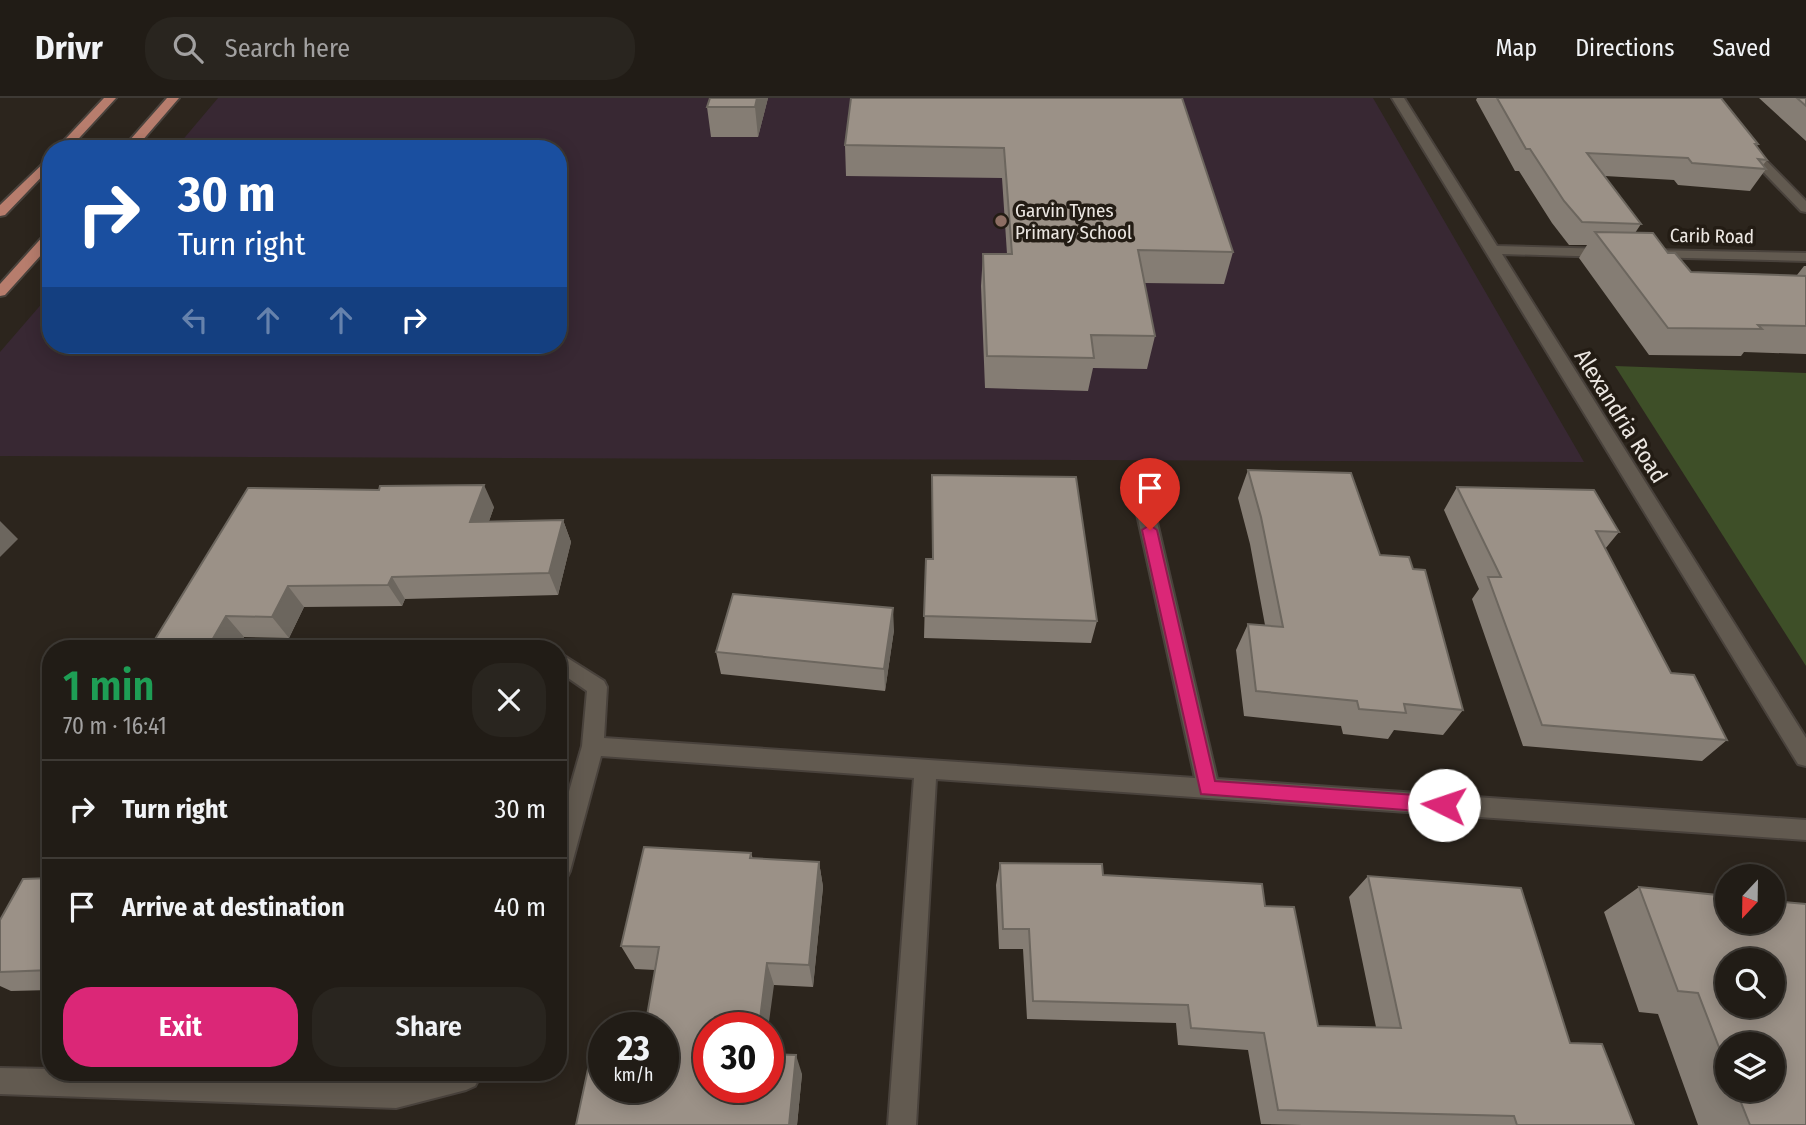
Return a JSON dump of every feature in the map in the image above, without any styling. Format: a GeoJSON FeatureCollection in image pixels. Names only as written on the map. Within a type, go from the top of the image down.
{"type":"FeatureCollection","features":[{"type":"Feature","properties":{"kind":"main road"},"geometry":{"type":"LineString","coordinates":[[70,140],[110,98]]}},
{"type":"Feature","properties":{"kind":"main road"},"geometry":{"type":"LineString","coordinates":[[136,140],[173,98]]}},
{"type":"Feature","properties":{"kind":"main road"},"geometry":{"type":"LineString","coordinates":[[0,212],[42,169]]}},
{"type":"Feature","properties":{"kind":"main road"},"geometry":{"type":"LineString","coordinates":[[0,292],[42,246]]}},
{"type":"Feature","properties":{"kind":"street","name":"Alexandria Road"},"geometry":{"type":"LineString","coordinates":[[1398,98],[1806,757]]}},
{"type":"Feature","properties":{"kind":"street"},"geometry":{"type":"LineString","coordinates":[[1737,138],[1806,208]]}},
{"type":"Feature","properties":{"kind":"street","name":"Carib Road"},"geometry":{"type":"LineString","coordinates":[[1491,250],[1806,257]]}},
{"type":"Feature","properties":{"kind":"street"},"geometry":{"type":"LineString","coordinates":[[1144,505],[1208,789]]}},
{"type":"Feature","properties":{"kind":"street"},"geometry":{"type":"LineString","coordinates":[[567,666],[597,687],[593,746],[567,839]]}},
{"type":"Feature","properties":{"kind":"street"},"geometry":{"type":"LineString","coordinates":[[593,746],[1806,830]]}},
{"type":"Feature","properties":{"kind":"street"},"geometry":{"type":"LineString","coordinates":[[902,1125],[926,769]]}},
{"type":"Feature","properties":{"kind":"street"},"geometry":{"type":"LineString","coordinates":[[0,1081],[396,1095],[450,1081]]}},
{"type":"Feature","properties":{"kind":"shaded area","name":"Garvin Tynes Primary School"},"geometry":{"type":"Polygon","coordinates":[[[218,98],[1373,98],[1584,462],[0,456],[0,352],[42,303],[42,354],[567,354],[567,140],[183,140],[218,98]]]}},
{"type":"Feature","properties":{"kind":"green space"},"geometry":{"type":"Polygon","coordinates":[[[1615,366],[1806,373],[1806,666],[1615,366]]]}},
{"type":"Feature","properties":{"kind":"building"},"geometry":{"type":"Polygon","coordinates":[[[710,98],[757,98],[755,107],[707,107],[710,98]]]}},
{"type":"Feature","properties":{"kind":"building"},"geometry":{"type":"Polygon","coordinates":[[[851,98],[1182,98],[1233,252],[1138,250],[1155,336],[1091,335],[1094,358],[987,356],[983,254],[1012,254],[1004,148],[845,145],[851,98]]]}},
{"type":"Feature","properties":{"kind":"building"},"geometry":{"type":"Polygon","coordinates":[[[1497,98],[1721,98],[1758,144],[1755,144],[1767,160],[1758,159],[1766,169],[1692,163],[1688,158],[1587,153],[1641,224],[1582,222],[1564,201],[1530,149],[1526,149],[1497,98]]]}},
{"type":"Feature","properties":{"kind":"building"},"geometry":{"type":"Polygon","coordinates":[[[1797,98],[1806,98],[1806,106],[1797,98]]]}},
{"type":"Feature","properties":{"kind":"building"},"geometry":{"type":"Polygon","coordinates":[[[1595,232],[1653,233],[1668,253],[1675,253],[1691,272],[1806,276],[1806,326],[1758,325],[1762,329],[1668,328],[1595,232]]]}},
{"type":"Feature","properties":{"kind":"building"},"geometry":{"type":"Polygon","coordinates":[[[1248,470],[1351,473],[1380,555],[1409,557],[1413,569],[1425,570],[1463,710],[1404,704],[1406,713],[1359,709],[1357,701],[1256,691],[1248,624],[1283,627],[1261,517],[1248,470]]]}},
{"type":"Feature","properties":{"kind":"building"},"geometry":{"type":"Polygon","coordinates":[[[932,475],[1076,477],[1097,621],[924,616],[926,559],[933,559],[932,475]]]}},
{"type":"Feature","properties":{"kind":"building"},"geometry":{"type":"Polygon","coordinates":[[[484,485],[470,522],[563,520],[549,573],[392,577],[388,585],[288,586],[272,617],[226,616],[212,640],[155,640],[248,488],[379,490],[380,486],[484,485]]]}},
{"type":"Feature","properties":{"kind":"building"},"geometry":{"type":"Polygon","coordinates":[[[1457,487],[1594,490],[1619,532],[1596,531],[1671,673],[1694,675],[1727,740],[1542,725],[1488,577],[1501,577],[1457,487]]]}},
{"type":"Feature","properties":{"kind":"building"},"geometry":{"type":"Polygon","coordinates":[[[733,594],[893,608],[884,669],[716,652],[733,594]]]}},
{"type":"Feature","properties":{"kind":"building"},"geometry":{"type":"Polygon","coordinates":[[[644,847],[751,853],[750,858],[819,862],[809,965],[767,963],[761,1012],[693,1012],[693,1103],[784,1103],[784,1055],[796,1055],[789,1125],[576,1125],[588,1069],[588,1103],[679,1103],[679,1012],[648,1012],[659,947],[621,946],[644,847]]]}},
{"type":"Feature","properties":{"kind":"building"},"geometry":{"type":"Polygon","coordinates":[[[1000,863],[1102,864],[1103,875],[1262,884],[1265,906],[1294,907],[1318,1026],[1401,1028],[1368,876],[1521,888],[1570,1043],[1602,1044],[1634,1125],[1517,1125],[1514,1116],[1278,1110],[1264,1033],[1191,1028],[1188,1005],[1033,1001],[1029,929],[1003,929],[1000,863]]]}},
{"type":"Feature","properties":{"kind":"building"},"geometry":{"type":"Polygon","coordinates":[[[42,878],[42,970],[0,972],[0,920],[23,879],[42,878]]]}},
{"type":"Feature","properties":{"kind":"building"},"geometry":{"type":"Polygon","coordinates":[[[1639,887],[1715,895],[1715,934],[1785,934],[1785,902],[1806,904],[1806,1125],[1750,1125],[1741,1102],[1785,1102],[1785,1032],[1715,1032],[1715,1037],[1698,993],[1678,991],[1639,887]]]}},
{"type":"Feature","properties":{"kind":"place","name":"Garvin Tynes Primary School"},"geometry":{"type":"Point","coordinates":[1001,221]}},
{"type":"Feature","properties":{"kind":"route"},"geometry":{"type":"LineString","coordinates":[[1150,530],[1208,789],[1444,805]]}}]}
